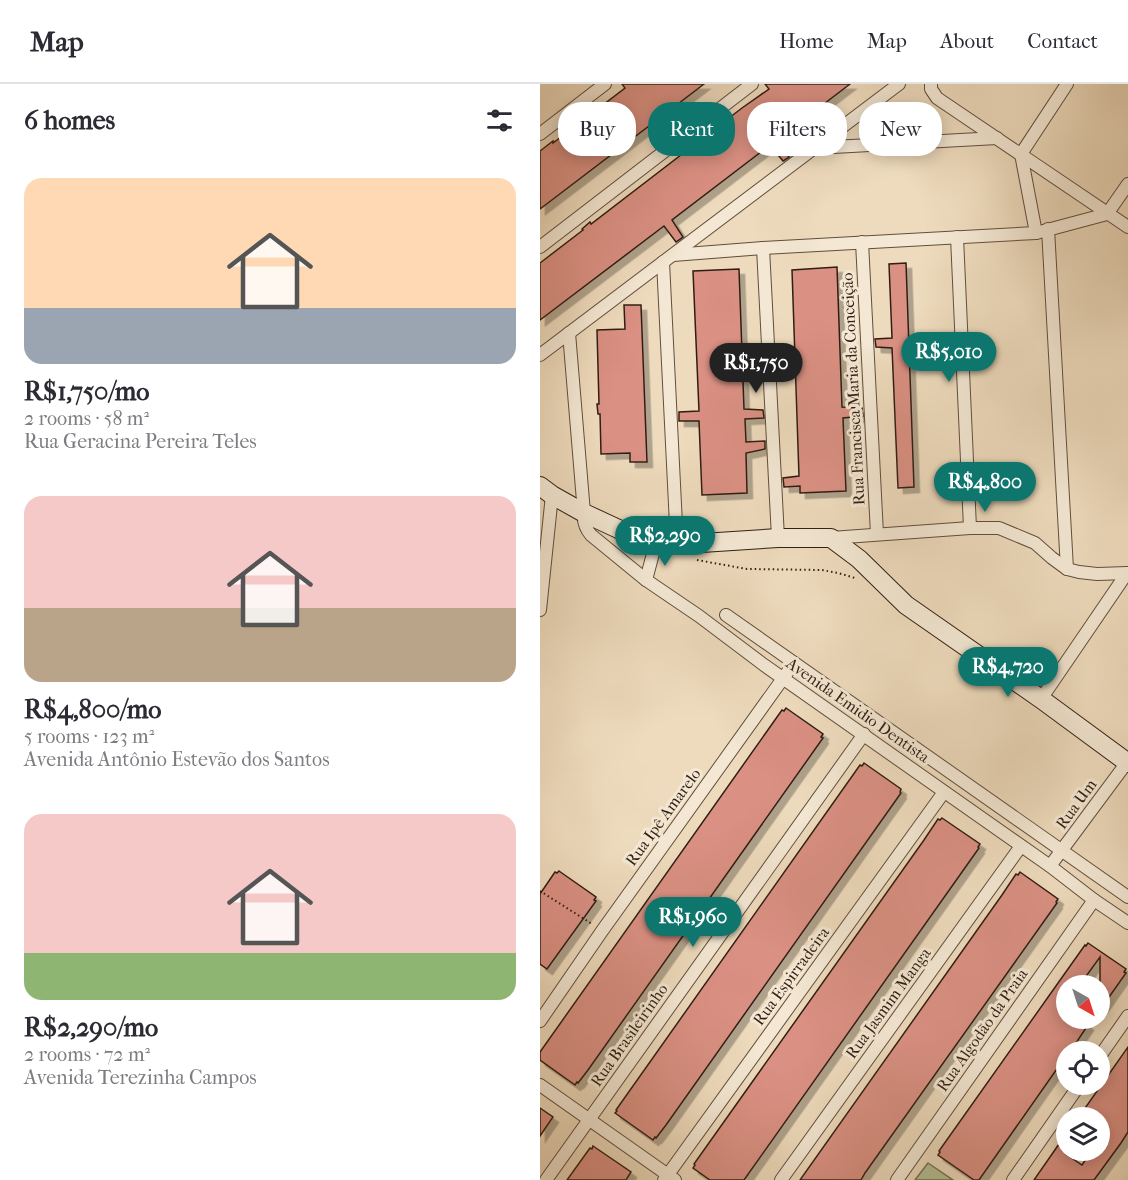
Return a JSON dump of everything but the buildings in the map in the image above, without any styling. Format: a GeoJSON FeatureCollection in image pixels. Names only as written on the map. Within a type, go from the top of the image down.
{"type":"FeatureCollection","features":[{"type":"Feature","properties":{"kind":"street"},"geometry":{"type":"LineString","coordinates":[[540,134],[605,84]]}},
{"type":"Feature","properties":{"kind":"street"},"geometry":{"type":"LineString","coordinates":[[540,248],[752,84]]}},
{"type":"Feature","properties":{"kind":"street"},"geometry":{"type":"LineString","coordinates":[[847,123],[900,84]]}},
{"type":"Feature","properties":{"kind":"street"},"geometry":{"type":"LineString","coordinates":[[1067,84],[1021,154],[1042,231],[1067,568]]}},
{"type":"Feature","properties":{"kind":"street"},"geometry":{"type":"LineString","coordinates":[[932,89],[937,98],[1128,227]]}},
{"type":"Feature","properties":{"kind":"street"},"geometry":{"type":"LineString","coordinates":[[847,146],[997,138]]}},
{"type":"Feature","properties":{"kind":"street"},"geometry":{"type":"LineString","coordinates":[[540,355],[803,156]]}},
{"type":"Feature","properties":{"kind":"street"},"geometry":{"type":"LineString","coordinates":[[668,258],[763,248],[1042,231],[1107,214],[1128,184]]}},
{"type":"Feature","properties":{"kind":"street"},"geometry":{"type":"LineString","coordinates":[[957,237],[970,528]]}},
{"type":"Feature","properties":{"kind":"street","name":"Rua Francisca Maria da Conceição"},"geometry":{"type":"LineString","coordinates":[[862,242],[877,534]]}},
{"type":"Feature","properties":{"kind":"street"},"geometry":{"type":"LineString","coordinates":[[763,248],[778,538]]}},
{"type":"Feature","properties":{"kind":"street"},"geometry":{"type":"LineString","coordinates":[[668,258],[677,545]]}},
{"type":"Feature","properties":{"kind":"street","name":"Avenida Emidio Dentista"},"geometry":{"type":"LineString","coordinates":[[569,333],[584,525],[591,535],[646,580],[1128,923]]}},
{"type":"Feature","properties":{"kind":"street"},"geometry":{"type":"LineString","coordinates":[[540,610],[546,490],[584,513],[655,546],[999,528],[1035,543],[1067,568],[1097,574],[1128,573]]}},
{"type":"Feature","properties":{"kind":"street"},"geometry":{"type":"LineString","coordinates":[[831,538],[859,559],[906,605],[1128,762]]}},
{"type":"Feature","properties":{"kind":"street"},"geometry":{"type":"LineString","coordinates":[[646,580],[655,546]]}},
{"type":"Feature","properties":{"kind":"street"},"geometry":{"type":"LineString","coordinates":[[1041,699],[1128,573]]}},
{"type":"Feature","properties":{"kind":"street","name":"Avenida Emidio Dentista"},"geometry":{"type":"LineString","coordinates":[[726,615],[1128,897]]}},
{"type":"Feature","properties":{"kind":"street","name":"Rua Ipê Amarelo"},"geometry":{"type":"LineString","coordinates":[[540,1022],[602,931],[794,663]]}},
{"type":"Feature","properties":{"kind":"street","name":"Rua Brasileirinho"},"geometry":{"type":"LineString","coordinates":[[546,1180],[864,734]]}},
{"type":"Feature","properties":{"kind":"street","name":"Rua Um"},"geometry":{"type":"LineString","coordinates":[[1050,866],[1128,762]]}},
{"type":"Feature","properties":{"kind":"street","name":"Rua Espirradeira"},"geometry":{"type":"LineString","coordinates":[[669,1178],[944,792]]}},
{"type":"Feature","properties":{"kind":"street","name":"Rua Jasmim Manga"},"geometry":{"type":"LineString","coordinates":[[781,1180],[1021,846]]}},
{"type":"Feature","properties":{"kind":"street","name":"Rua Algodão da Praia"},"geometry":{"type":"LineString","coordinates":[[897,1180],[1094,900]]}},
{"type":"Feature","properties":{"kind":"street"},"geometry":{"type":"LineString","coordinates":[[1110,1042],[1128,1016]]}},
{"type":"Feature","properties":{"kind":"street"},"geometry":{"type":"LineString","coordinates":[[540,1085],[669,1178]]}},
{"type":"Feature","properties":{"kind":"street"},"geometry":{"type":"LineString","coordinates":[[1013,1180],[1072,1095]]}},
{"type":"Feature","properties":{"kind":"path"},"geometry":{"type":"LineString","coordinates":[[690,559],[747,569],[822,570],[855,578]]}},
{"type":"Feature","properties":{"kind":"path"},"geometry":{"type":"LineString","coordinates":[[540,891],[602,931]]}},
{"type":"Feature","properties":{"kind":"green space"},"geometry":{"type":"Polygon","coordinates":[[[928,1163],[953,1180],[915,1180],[928,1163]]]}}]}
